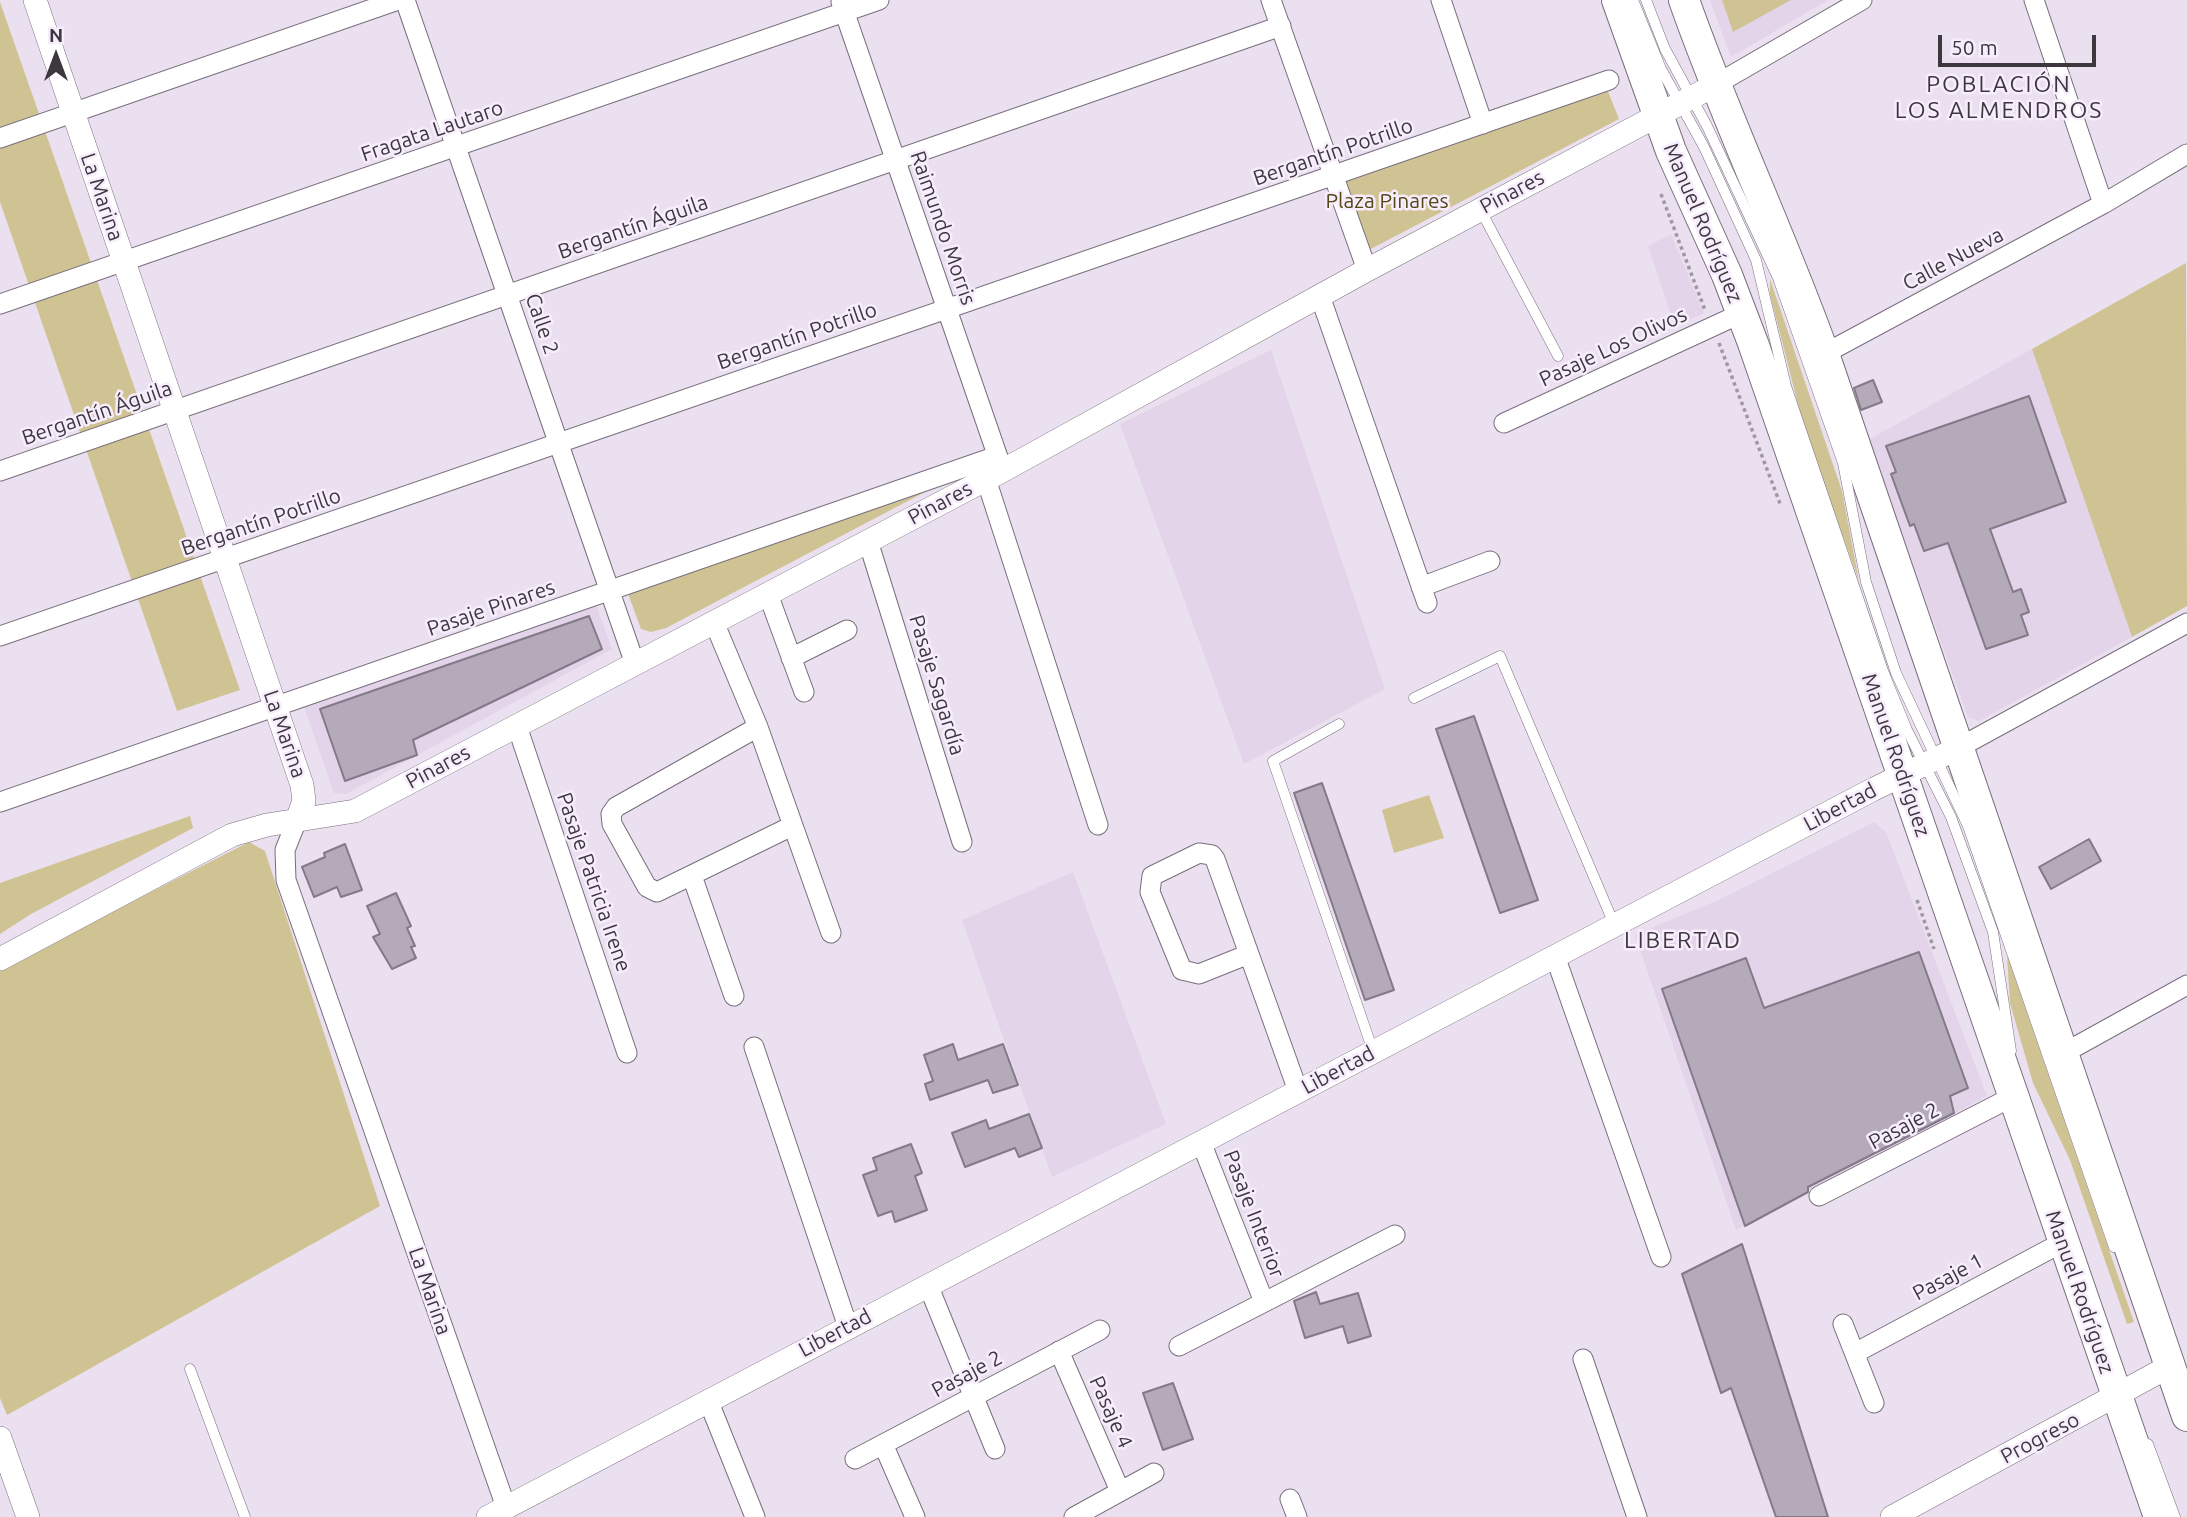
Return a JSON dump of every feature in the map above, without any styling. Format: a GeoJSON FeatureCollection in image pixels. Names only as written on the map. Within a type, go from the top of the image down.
{"type":"FeatureCollection","features":[{"type":"Feature","properties":{"kind":"main road","name":"Manuel Rodríguez"},"geometry":{"type":"LineString","coordinates":[[1617,0],[1789,260],[1824,354],[1931,761],[2012,1097],[2159,1517]]}},
{"type":"Feature","properties":{"kind":"main road","name":"Manuel Rodríguez"},"geometry":{"type":"LineString","coordinates":[[1684,0],[1685,100],[1742,313],[1931,761],[2064,1054],[2178,1362],[2187,1416]]}},
{"type":"Feature","properties":{"kind":"street","name":"La Marina"},"geometry":{"type":"LineString","coordinates":[[35,0],[302,785],[304,801],[285,850],[286,880],[497,1512]]}},
{"type":"Feature","properties":{"kind":"street"},"geometry":{"type":"LineString","coordinates":[[0,138],[398,0]]}},
{"type":"Feature","properties":{"kind":"street","name":"Calle 2"},"geometry":{"type":"LineString","coordinates":[[405,0],[635,664]]}},
{"type":"Feature","properties":{"kind":"street","name":"Fragata Lautaro"},"geometry":{"type":"LineString","coordinates":[[0,304],[456,146],[843,6],[879,0]]}},
{"type":"Feature","properties":{"kind":"street"},"geometry":{"type":"LineString","coordinates":[[1272,0],[1367,270]]}},
{"type":"Feature","properties":{"kind":"street"},"geometry":{"type":"LineString","coordinates":[[1441,0],[1483,124]]}},
{"type":"Feature","properties":{"kind":"street","name":"Pinares"},"geometry":{"type":"LineString","coordinates":[[0,959],[225,838],[247,829],[355,811],[868,541],[995,469],[1685,100],[1862,0]]}},
{"type":"Feature","properties":{"kind":"street"},"geometry":{"type":"LineString","coordinates":[[2034,0],[2103,204],[2187,154]]}},
{"type":"Feature","properties":{"kind":"street","name":"Raimundo Morris"},"geometry":{"type":"LineString","coordinates":[[843,6],[947,309],[1098,825]]}},
{"type":"Feature","properties":{"kind":"street","name":"Bergantín Águila"},"geometry":{"type":"LineString","coordinates":[[0,471],[1281,26]]}},
{"type":"Feature","properties":{"kind":"street","name":"Bergantín Potrillo"},"geometry":{"type":"LineString","coordinates":[[0,636],[1609,80]]}},
{"type":"Feature","properties":{"kind":"street","name":"Calle Nueva"},"geometry":{"type":"LineString","coordinates":[[1824,354],[2103,204]]}},
{"type":"Feature","properties":{"kind":"street"},"geometry":{"type":"LineString","coordinates":[[1320,296],[1424,595],[1490,561]]}},
{"type":"Feature","properties":{"kind":"street","name":"Pasaje Los Olivos"},"geometry":{"type":"LineString","coordinates":[[1504,423],[1742,313]]}},
{"type":"Feature","properties":{"kind":"street","name":"Pasaje Pinares"},"geometry":{"type":"LineString","coordinates":[[0,802],[610,590],[995,469]]}},
{"type":"Feature","properties":{"kind":"street","name":"Pasaje Sagardía"},"geometry":{"type":"LineString","coordinates":[[868,541],[962,842]]}},
{"type":"Feature","properties":{"kind":"street"},"geometry":{"type":"LineString","coordinates":[[768,594],[804,692]]}},
{"type":"Feature","properties":{"kind":"street"},"geometry":{"type":"LineString","coordinates":[[714,622],[758,727],[831,933]]}},
{"type":"Feature","properties":{"kind":"street","name":"Libertad"},"geometry":{"type":"LineString","coordinates":[[497,1512],[1931,761],[2187,623]]}},
{"type":"Feature","properties":{"kind":"street"},"geometry":{"type":"LineString","coordinates":[[791,658],[847,630]]}},
{"type":"Feature","properties":{"kind":"street","name":"Pasaje Patricia Irene"},"geometry":{"type":"LineString","coordinates":[[517,726],[627,1053]]}},
{"type":"Feature","properties":{"kind":"street"},"geometry":{"type":"LineString","coordinates":[[758,727],[616,807],[611,814],[612,824],[649,890],[661,892],[792,826]]}},
{"type":"Feature","properties":{"kind":"street"},"geometry":{"type":"LineString","coordinates":[[1249,954],[1199,974],[1182,970],[1150,892],[1152,876],[1199,853],[1212,855],[1249,954],[1298,1091]]}},
{"type":"Feature","properties":{"kind":"street"},"geometry":{"type":"LineString","coordinates":[[692,876],[734,996]]}},
{"type":"Feature","properties":{"kind":"street"},"geometry":{"type":"LineString","coordinates":[[1555,956],[1661,1257]]}},
{"type":"Feature","properties":{"kind":"street"},"geometry":{"type":"LineString","coordinates":[[2064,1054],[2187,985]]}},
{"type":"Feature","properties":{"kind":"street"},"geometry":{"type":"LineString","coordinates":[[754,1047],[848,1327]]}},
{"type":"Feature","properties":{"kind":"street","name":"Pasaje 2"},"geometry":{"type":"LineString","coordinates":[[1819,1196],[2012,1097]]}},
{"type":"Feature","properties":{"kind":"street","name":"Pasaje Interior"},"geometry":{"type":"LineString","coordinates":[[1201,1142],[1264,1302]]}},
{"type":"Feature","properties":{"kind":"street"},"geometry":{"type":"LineString","coordinates":[[1179,1346],[1395,1236]]}},
{"type":"Feature","properties":{"kind":"street","name":"Pasaje 1"},"geometry":{"type":"LineString","coordinates":[[1854,1353],[2063,1242]]}},
{"type":"Feature","properties":{"kind":"street"},"geometry":{"type":"LineString","coordinates":[[928,1285],[995,1449]]}},
{"type":"Feature","properties":{"kind":"street"},"geometry":{"type":"LineString","coordinates":[[1843,1324],[1874,1402]]}},
{"type":"Feature","properties":{"kind":"street","name":"Pasaje 2"},"geometry":{"type":"LineString","coordinates":[[855,1459],[1100,1330]]}},
{"type":"Feature","properties":{"kind":"street","name":"Pasaje 4"},"geometry":{"type":"LineString","coordinates":[[1059,1351],[1120,1491]]}},
{"type":"Feature","properties":{"kind":"street"},"geometry":{"type":"LineString","coordinates":[[1583,1359],[1637,1517]]}},
{"type":"Feature","properties":{"kind":"street","name":"Progreso"},"geometry":{"type":"LineString","coordinates":[[1892,1517],[2178,1362]]}},
{"type":"Feature","properties":{"kind":"street"},"geometry":{"type":"LineString","coordinates":[[708,1400],[755,1517]]}},
{"type":"Feature","properties":{"kind":"street"},"geometry":{"type":"LineString","coordinates":[[0,1438],[28,1517]]}},
{"type":"Feature","properties":{"kind":"street"},"geometry":{"type":"LineString","coordinates":[[883,1444],[915,1517]]}},
{"type":"Feature","properties":{"kind":"street"},"geometry":{"type":"LineString","coordinates":[[1074,1517],[1154,1473]]}},
{"type":"Feature","properties":{"kind":"lane"},"geometry":{"type":"LineString","coordinates":[[1633,0],[1651,47],[1685,100],[1754,222],[1791,314],[1843,463],[1862,565],[1873,605],[1931,761]]}},
{"type":"Feature","properties":{"kind":"lane"},"geometry":{"type":"LineString","coordinates":[[1646,0],[1685,100],[1756,260],[1786,386],[1891,693],[1972,836],[2116,1254]]}},
{"type":"Feature","properties":{"kind":"lane"},"geometry":{"type":"LineString","coordinates":[[1480,209],[1558,356]]}},
{"type":"Feature","properties":{"kind":"lane"},"geometry":{"type":"LineString","coordinates":[[1414,698],[1500,656],[1615,925]]}},
{"type":"Feature","properties":{"kind":"lane"},"geometry":{"type":"LineString","coordinates":[[1339,724],[1273,761],[1373,1051]]}},
{"type":"Feature","properties":{"kind":"lane"},"geometry":{"type":"LineString","coordinates":[[2143,1326],[2178,1362]]}},
{"type":"Feature","properties":{"kind":"lane"},"geometry":{"type":"LineString","coordinates":[[190,1369],[245,1517]]}},
{"type":"Feature","properties":{"kind":"lane"},"geometry":{"type":"LineString","coordinates":[[2117,1397],[2127,1408],[2149,1445],[2175,1517]]}},
{"type":"Feature","properties":{"kind":"shaded area"},"geometry":{"type":"Polygon","coordinates":[[[1710,0],[1828,0],[1731,57],[1710,0]]]}},
{"type":"Feature","properties":{"kind":"shaded area"},"geometry":{"type":"Polygon","coordinates":[[[1671,234],[1704,313],[1675,327],[1648,246],[1671,234]]]}},
{"type":"Feature","properties":{"kind":"shaded area"},"geometry":{"type":"Polygon","coordinates":[[[2032,349],[2132,637],[1979,721],[1968,717],[1868,440],[2032,349]]]}},
{"type":"Feature","properties":{"kind":"shaded area"},"geometry":{"type":"Polygon","coordinates":[[[1271,350],[1385,689],[1244,764],[1120,424],[1271,350]]]}},
{"type":"Feature","properties":{"kind":"shaded area"},"geometry":{"type":"Polygon","coordinates":[[[596,605],[612,649],[346,794],[334,793],[303,704],[596,605]]]}},
{"type":"Feature","properties":{"kind":"shaded area"},"geometry":{"type":"Polygon","coordinates":[[[1874,822],[1886,832],[1987,1096],[1736,1230],[1635,935],[1723,898],[1874,822]]]}},
{"type":"Feature","properties":{"kind":"shaded area"},"geometry":{"type":"Polygon","coordinates":[[[1073,872],[1166,1124],[1052,1177],[962,920],[1073,872]]]}},
{"type":"Feature","properties":{"kind":"green space"},"geometry":{"type":"Polygon","coordinates":[[[1722,0],[1791,0],[1733,32],[1722,0]]]}},
{"type":"Feature","properties":{"kind":"green space"},"geometry":{"type":"Polygon","coordinates":[[[0,2],[240,690],[177,711],[0,202],[0,2]]]}},
{"type":"Feature","properties":{"kind":"green space","name":"Plaza Pinares"},"geometry":{"type":"Polygon","coordinates":[[[1607,89],[1619,119],[1365,252],[1345,185],[1347,180],[1607,89]]]}},
{"type":"Feature","properties":{"kind":"green space"},"geometry":{"type":"Polygon","coordinates":[[[2186,263],[2187,606],[2132,637],[2032,349],[2186,263]]]}},
{"type":"Feature","properties":{"kind":"green space"},"geometry":{"type":"Polygon","coordinates":[[[1770,279],[1842,491],[1859,581],[1803,424],[1770,294],[1770,279]]]}},
{"type":"Feature","properties":{"kind":"green space"},"geometry":{"type":"Polygon","coordinates":[[[946,481],[666,628],[651,632],[641,629],[627,591],[946,481]]]}},
{"type":"Feature","properties":{"kind":"green space"},"geometry":{"type":"Polygon","coordinates":[[[1429,795],[1444,838],[1394,853],[1382,810],[1429,795]]]}},
{"type":"Feature","properties":{"kind":"green space"},"geometry":{"type":"Polygon","coordinates":[[[190,816],[193,828],[31,914],[0,934],[0,883],[190,816]]]}},
{"type":"Feature","properties":{"kind":"green space"},"geometry":{"type":"Polygon","coordinates":[[[249,842],[265,851],[380,1206],[7,1415],[0,1398],[0,969],[249,842]]]}},
{"type":"Feature","properties":{"kind":"green space"},"geometry":{"type":"Polygon","coordinates":[[[2007,955],[2134,1322],[2127,1324],[2070,1160],[2033,1083],[2010,1003],[2007,955]]]}},
{"type":"Feature","properties":{"kind":"building"},"geometry":{"type":"Polygon","coordinates":[[[1873,380],[1882,402],[1861,410],[1854,388],[1873,380]]]}},
{"type":"Feature","properties":{"kind":"building"},"geometry":{"type":"Polygon","coordinates":[[[2029,396],[2066,502],[1990,529],[2013,592],[2021,589],[2029,612],[2021,615],[2028,635],[1986,649],[1948,543],[1924,551],[1914,524],[1910,526],[1891,474],[1896,472],[1886,446],[2029,396]]]}},
{"type":"Feature","properties":{"kind":"building"},"geometry":{"type":"Polygon","coordinates":[[[589,616],[602,649],[413,740],[417,755],[345,781],[320,709],[589,616]]]}},
{"type":"Feature","properties":{"kind":"building"},"geometry":{"type":"Polygon","coordinates":[[[1474,716],[1538,900],[1500,913],[1436,729],[1474,716]]]}},
{"type":"Feature","properties":{"kind":"building"},"geometry":{"type":"Polygon","coordinates":[[[1322,783],[1394,990],[1365,1000],[1294,793],[1322,783]]]}},
{"type":"Feature","properties":{"kind":"building"},"geometry":{"type":"Polygon","coordinates":[[[2089,839],[2101,861],[2051,889],[2039,867],[2089,839]]]}},
{"type":"Feature","properties":{"kind":"building"},"geometry":{"type":"Polygon","coordinates":[[[345,844],[362,890],[341,897],[337,887],[314,897],[302,867],[345,844]]]}},
{"type":"Feature","properties":{"kind":"building"},"geometry":{"type":"Polygon","coordinates":[[[396,893],[411,926],[407,928],[415,946],[411,947],[416,958],[392,969],[373,937],[380,934],[367,906],[396,893]]]}},
{"type":"Feature","properties":{"kind":"building"},"geometry":{"type":"Polygon","coordinates":[[[1919,952],[1968,1088],[1950,1096],[1954,1113],[1808,1187],[1808,1192],[1745,1226],[1662,989],[1746,958],[1764,1008],[1919,952]]]}},
{"type":"Feature","properties":{"kind":"building"},"geometry":{"type":"Polygon","coordinates":[[[953,1044],[958,1060],[1003,1044],[1018,1085],[993,1093],[988,1080],[930,1100],[925,1084],[933,1081],[924,1055],[953,1044]]]}},
{"type":"Feature","properties":{"kind":"building"},"geometry":{"type":"Polygon","coordinates":[[[1029,1114],[1042,1148],[1019,1157],[1015,1148],[965,1167],[952,1133],[986,1120],[989,1129],[1029,1114]]]}},
{"type":"Feature","properties":{"kind":"building"},"geometry":{"type":"Polygon","coordinates":[[[911,1144],[922,1173],[915,1176],[927,1210],[895,1222],[892,1211],[878,1216],[863,1175],[877,1170],[873,1158],[911,1144]]]}},
{"type":"Feature","properties":{"kind":"building"},"geometry":{"type":"Polygon","coordinates":[[[1742,1244],[1828,1517],[1776,1517],[1731,1388],[1721,1393],[1682,1274],[1742,1244]]]}},
{"type":"Feature","properties":{"kind":"building"},"geometry":{"type":"Polygon","coordinates":[[[1316,1292],[1320,1304],[1358,1293],[1371,1336],[1348,1343],[1343,1326],[1305,1338],[1294,1301],[1316,1292]]]}},
{"type":"Feature","properties":{"kind":"building"},"geometry":{"type":"Polygon","coordinates":[[[1173,1383],[1193,1439],[1163,1450],[1143,1393],[1173,1383]]]}},
{"type":"Feature","properties":{"kind":"district","name":"POBLACIÓN LOS ALMENDROS"},"geometry":{"type":"Point","coordinates":[1999,97]}},
{"type":"Feature","properties":{"kind":"district","name":"LIBERTAD"},"geometry":{"type":"Point","coordinates":[1683,940]}}]}
